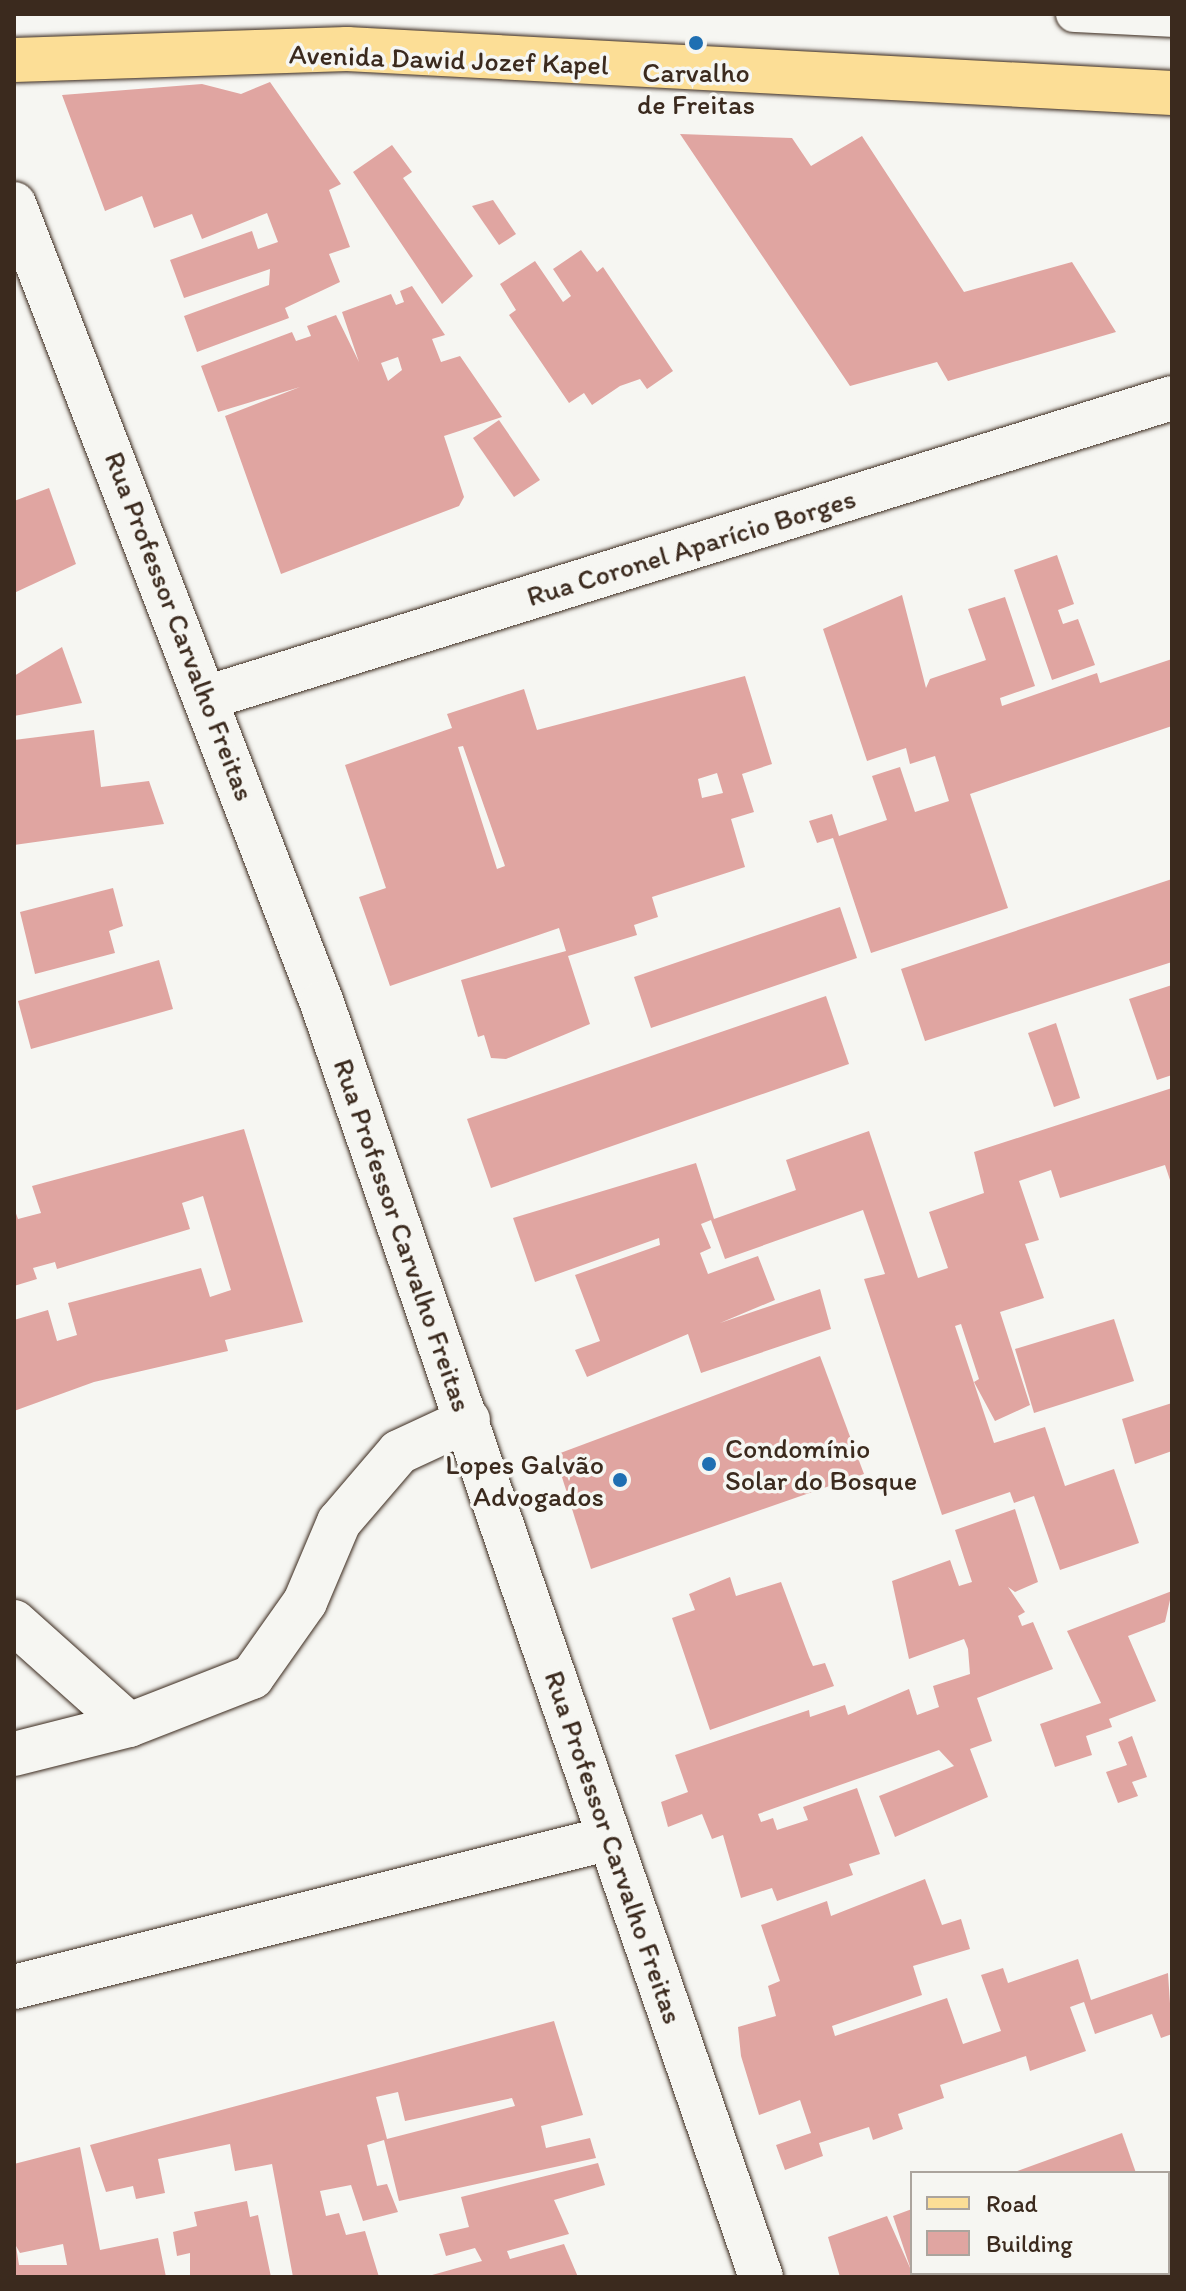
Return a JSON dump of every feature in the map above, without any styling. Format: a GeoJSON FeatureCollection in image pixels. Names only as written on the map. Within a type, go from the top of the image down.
{"type":"FeatureCollection","features":[{"type":"Feature","properties":{"kind":"main road","name":"Avenida Dawid Jozef Kapel"},"geometry":{"type":"LineString","coordinates":[[14,60],[347,49],[1172,93]]}},
{"type":"Feature","properties":{"kind":"street","name":"Rua Professor Carvalho Freitas"},"geometry":{"type":"LineString","coordinates":[[14,204],[209,697],[468,1420],[761,2277]]}},
{"type":"Feature","properties":{"kind":"street","name":"Rua Coronel Aparício Borges"},"geometry":{"type":"LineString","coordinates":[[209,697],[1172,398]]}},
{"type":"Feature","properties":{"kind":"street"},"geometry":{"type":"LineString","coordinates":[[14,1754],[129,1725],[252,1677],[305,1602],[339,1522],[399,1452],[468,1420]]}},
{"type":"Feature","properties":{"kind":"street"},"geometry":{"type":"LineString","coordinates":[[14,1622],[129,1725]]}},
{"type":"Feature","properties":{"kind":"street"},"geometry":{"type":"LineString","coordinates":[[14,1987],[610,1838]]}},
{"type":"Feature","properties":{"kind":"lane"},"geometry":{"type":"LineString","coordinates":[[1074,14],[1172,19]]}},
{"type":"Feature","properties":{"kind":"building"},"geometry":{"type":"Polygon","coordinates":[[[270,82],[341,184],[329,190],[350,247],[329,254],[340,282],[285,308],[289,318],[197,352],[184,316],[269,285],[270,269],[184,298],[170,260],[252,231],[258,249],[278,242],[267,213],[202,239],[192,214],[154,228],[142,196],[105,211],[62,95],[202,84],[241,94],[270,82]]]}},
{"type":"Feature","properties":{"kind":"building"},"geometry":{"type":"Polygon","coordinates":[[[680,134],[792,138],[811,166],[862,136],[964,292],[1072,262],[1116,332],[948,381],[937,362],[850,386],[680,134]]]}},
{"type":"Feature","properties":{"kind":"building"},"geometry":{"type":"Polygon","coordinates":[[[392,145],[412,172],[403,178],[473,276],[442,304],[353,172],[392,145]]]}},
{"type":"Feature","properties":{"kind":"building"},"geometry":{"type":"Polygon","coordinates":[[[493,200],[516,234],[499,245],[472,206],[493,200]]]}},
{"type":"Feature","properties":{"kind":"building"},"geometry":{"type":"Polygon","coordinates":[[[581,250],[597,272],[603,267],[673,371],[647,389],[640,379],[620,386],[592,405],[584,393],[569,403],[509,315],[516,310],[500,284],[535,261],[563,302],[571,296],[553,269],[581,250]]]}},
{"type":"Feature","properties":{"kind":"building"},"geometry":{"type":"Polygon","coordinates":[[[412,286],[445,335],[432,339],[441,362],[460,356],[502,417],[444,436],[464,497],[459,506],[281,574],[225,416],[300,387],[218,412],[201,366],[292,332],[296,341],[311,336],[307,326],[336,315],[359,362],[342,312],[391,294],[396,305],[404,302],[400,291],[412,286]],[[398,357],[381,363],[388,381],[402,370],[398,357]]]}},
{"type":"Feature","properties":{"kind":"building"},"geometry":{"type":"Polygon","coordinates":[[[499,420],[540,480],[514,497],[473,438],[499,420]]]}},
{"type":"Feature","properties":{"kind":"building"},"geometry":{"type":"Polygon","coordinates":[[[49,488],[76,564],[14,593],[14,501],[49,488]]]}},
{"type":"Feature","properties":{"kind":"building"},"geometry":{"type":"Polygon","coordinates":[[[1057,555],[1074,604],[1058,610],[1063,624],[1078,619],[1095,665],[1052,680],[1014,570],[1057,555]]]}},
{"type":"Feature","properties":{"kind":"building"},"geometry":{"type":"Polygon","coordinates":[[[902,595],[926,688],[930,679],[986,660],[968,609],[1005,597],[1035,686],[1000,698],[1002,706],[1097,673],[1100,683],[1172,659],[1172,726],[970,794],[1008,908],[871,953],[833,838],[817,843],[809,821],[832,814],[839,836],[887,820],[872,776],[900,767],[915,812],[949,801],[935,756],[910,764],[906,748],[867,761],[823,629],[902,595]]]}},
{"type":"Feature","properties":{"kind":"building"},"geometry":{"type":"Polygon","coordinates":[[[62,647],[82,703],[14,716],[14,676],[62,647]]]}},
{"type":"Feature","properties":{"kind":"building"},"geometry":{"type":"Polygon","coordinates":[[[745,676],[772,764],[742,774],[754,812],[731,819],[745,867],[652,897],[658,917],[634,925],[637,935],[568,956],[590,1024],[506,1059],[491,1058],[484,1035],[478,1037],[461,980],[566,951],[559,928],[390,986],[359,897],[386,888],[345,765],[452,728],[447,714],[524,689],[537,730],[745,676]],[[463,746],[458,747],[497,869],[505,866],[463,746]],[[717,773],[698,779],[702,798],[723,793],[717,773]]]}},
{"type":"Feature","properties":{"kind":"building"},"geometry":{"type":"Polygon","coordinates":[[[94,730],[101,787],[149,781],[164,824],[14,845],[14,740],[94,730]]]}},
{"type":"Feature","properties":{"kind":"building"},"geometry":{"type":"Polygon","coordinates":[[[1172,879],[1172,962],[925,1041],[901,969],[1172,879]]]}},
{"type":"Feature","properties":{"kind":"building"},"geometry":{"type":"Polygon","coordinates":[[[113,888],[123,926],[109,931],[115,953],[35,974],[20,912],[113,888]]]}},
{"type":"Feature","properties":{"kind":"building"},"geometry":{"type":"Polygon","coordinates":[[[840,907],[857,958],[651,1028],[634,977],[840,907]]]}},
{"type":"Feature","properties":{"kind":"building"},"geometry":{"type":"Polygon","coordinates":[[[159,960],[173,1009],[31,1049],[18,1001],[159,960]]]}},
{"type":"Feature","properties":{"kind":"building"},"geometry":{"type":"Polygon","coordinates":[[[1172,985],[1172,1075],[1157,1080],[1129,999],[1172,985]]]}},
{"type":"Feature","properties":{"kind":"building"},"geometry":{"type":"Polygon","coordinates":[[[826,996],[849,1064],[491,1188],[467,1119],[826,996]]]}},
{"type":"Feature","properties":{"kind":"building"},"geometry":{"type":"Polygon","coordinates":[[[1056,1023],[1080,1098],[1054,1107],[1028,1033],[1056,1023]]]}},
{"type":"Feature","properties":{"kind":"building"},"geometry":{"type":"Polygon","coordinates":[[[1172,1088],[1172,1186],[1165,1165],[1060,1198],[1051,1170],[1019,1181],[1039,1240],[1025,1244],[1044,1298],[1000,1312],[1030,1405],[995,1421],[974,1382],[979,1379],[961,1324],[955,1326],[994,1443],[1045,1427],[1065,1486],[1114,1469],[1139,1543],[1060,1570],[1034,1496],[1014,1503],[1010,1492],[942,1515],[864,1279],[885,1274],[863,1210],[725,1259],[711,1220],[701,1224],[711,1248],[700,1253],[708,1274],[758,1256],[775,1300],[720,1323],[820,1289],[831,1329],[701,1373],[688,1334],[587,1377],[575,1350],[600,1341],[575,1275],[660,1245],[659,1238],[535,1282],[513,1218],[696,1163],[714,1219],[796,1190],[786,1160],[869,1131],[918,1278],[948,1268],[929,1212],[984,1193],[974,1152],[1172,1088]]]}},
{"type":"Feature","properties":{"kind":"building"},"geometry":{"type":"Polygon","coordinates":[[[244,1129],[303,1322],[225,1340],[228,1351],[94,1382],[14,1411],[14,1320],[48,1310],[57,1341],[77,1335],[68,1303],[201,1268],[210,1297],[231,1290],[203,1196],[182,1203],[190,1229],[57,1269],[55,1262],[33,1268],[37,1279],[14,1286],[14,1208],[18,1219],[41,1213],[32,1186],[244,1129]]]}},
{"type":"Feature","properties":{"kind":"building"},"geometry":{"type":"Polygon","coordinates":[[[1114,1319],[1134,1381],[1034,1413],[1015,1349],[1114,1319]]]}},
{"type":"Feature","properties":{"kind":"building","name":"Condomínio Solar do Bosque"},"geometry":{"type":"Polygon","coordinates":[[[820,1356],[864,1474],[591,1569],[555,1455],[820,1356]]]}},
{"type":"Feature","properties":{"kind":"building"},"geometry":{"type":"Polygon","coordinates":[[[1172,1403],[1172,1451],[1135,1464],[1122,1419],[1172,1403]]]}},
{"type":"Feature","properties":{"kind":"building"},"geometry":{"type":"Polygon","coordinates":[[[1015,1509],[1038,1582],[1015,1592],[1008,1587],[1025,1612],[1018,1616],[1022,1626],[1033,1622],[1053,1669],[977,1698],[992,1741],[970,1749],[988,1797],[895,1837],[879,1796],[954,1766],[939,1750],[758,1814],[761,1822],[773,1818],[777,1830],[808,1820],[803,1807],[857,1788],[880,1854],[849,1864],[853,1875],[777,1901],[772,1888],[741,1898],[723,1835],[712,1839],[702,1814],[668,1827],[661,1802],[688,1792],[675,1755],[809,1710],[810,1717],[845,1705],[848,1715],[909,1689],[917,1715],[939,1707],[933,1686],[970,1674],[968,1649],[964,1639],[909,1659],[892,1581],[950,1560],[959,1586],[972,1582],[955,1530],[1015,1509]]]}},
{"type":"Feature","properties":{"kind":"building"},"geometry":{"type":"Polygon","coordinates":[[[730,1577],[736,1596],[781,1582],[813,1666],[825,1663],[834,1686],[710,1730],[672,1618],[695,1610],[689,1594],[730,1577]]]}},
{"type":"Feature","properties":{"kind":"building"},"geometry":{"type":"Polygon","coordinates":[[[1172,1591],[1165,1622],[1128,1636],[1156,1701],[1109,1719],[1112,1727],[1086,1736],[1092,1755],[1055,1767],[1040,1724],[1101,1703],[1067,1631],[1172,1591]]]}},
{"type":"Feature","properties":{"kind":"building"},"geometry":{"type":"Polygon","coordinates":[[[1132,1736],[1147,1777],[1132,1782],[1138,1796],[1118,1803],[1106,1772],[1127,1765],[1118,1742],[1132,1736]]]}},
{"type":"Feature","properties":{"kind":"building"},"geometry":{"type":"Polygon","coordinates":[[[925,1879],[942,1925],[961,1919],[970,1949],[913,1966],[922,1995],[832,2026],[835,2036],[947,1998],[963,2044],[1001,2031],[981,1975],[1003,1968],[1008,1983],[1078,1959],[1091,2000],[1168,1973],[1172,2034],[1161,2038],[1152,2014],[1095,2034],[1084,2002],[1070,2007],[1086,2051],[1030,2071],[1026,2056],[940,2085],[944,2098],[898,2114],[903,2129],[873,2140],[869,2127],[819,2143],[823,2156],[785,2170],[776,2145],[811,2133],[800,2100],[759,2115],[741,2056],[738,2027],[776,2016],[768,1986],[780,1981],[761,1925],[827,1901],[831,1916],[925,1879]]]}},
{"type":"Feature","properties":{"kind":"building"},"geometry":{"type":"Polygon","coordinates":[[[554,2021],[583,2115],[541,2126],[546,2148],[590,2138],[596,2158],[399,2201],[384,2140],[367,2145],[377,2186],[387,2184],[398,2212],[363,2221],[351,2185],[320,2191],[326,2216],[339,2213],[346,2235],[365,2231],[379,2277],[293,2277],[272,2164],[235,2171],[230,2144],[158,2159],[165,2193],[136,2199],[133,2186],[106,2192],[90,2145],[554,2021]],[[398,2092],[376,2097],[387,2139],[515,2106],[512,2098],[405,2121],[398,2092]]]}},
{"type":"Feature","properties":{"kind":"building"},"geometry":{"type":"Polygon","coordinates":[[[1122,2133],[1135,2171],[1018,2171],[1122,2133]]]}},
{"type":"Feature","properties":{"kind":"building"},"geometry":{"type":"Polygon","coordinates":[[[80,2147],[100,2250],[158,2238],[166,2277],[14,2277],[14,2164],[80,2147]],[[63,2244],[20,2253],[16,2246],[19,2265],[67,2265],[63,2244]]]}},
{"type":"Feature","properties":{"kind":"building"},"geometry":{"type":"Polygon","coordinates":[[[598,2163],[605,2185],[554,2200],[569,2234],[507,2251],[510,2259],[564,2244],[578,2277],[425,2277],[482,2261],[475,2248],[446,2256],[439,2234],[469,2227],[461,2197],[598,2163]]]}},
{"type":"Feature","properties":{"kind":"building"},"geometry":{"type":"Polygon","coordinates":[[[247,2201],[250,2217],[258,2215],[271,2277],[190,2277],[190,2253],[177,2256],[173,2232],[197,2226],[194,2212],[247,2201]]]}},
{"type":"Feature","properties":{"kind":"building"},"geometry":{"type":"Polygon","coordinates":[[[910,2210],[910,2267],[893,2216],[910,2210]]]}},
{"type":"Feature","properties":{"kind":"building"},"geometry":{"type":"Polygon","coordinates":[[[887,2216],[910,2268],[910,2275],[951,2275],[840,2277],[828,2237],[887,2216]]]}},
{"type":"Feature","properties":{"kind":"place","name":"Carvalho de Freitas"},"geometry":{"type":"Point","coordinates":[696,43]}},
{"type":"Feature","properties":{"kind":"place","name":"Condomínio Solar do Bosque"},"geometry":{"type":"Point","coordinates":[709,1464]}},
{"type":"Feature","properties":{"kind":"place","name":"Lopes Galvão Advogados"},"geometry":{"type":"Point","coordinates":[620,1480]}}]}
